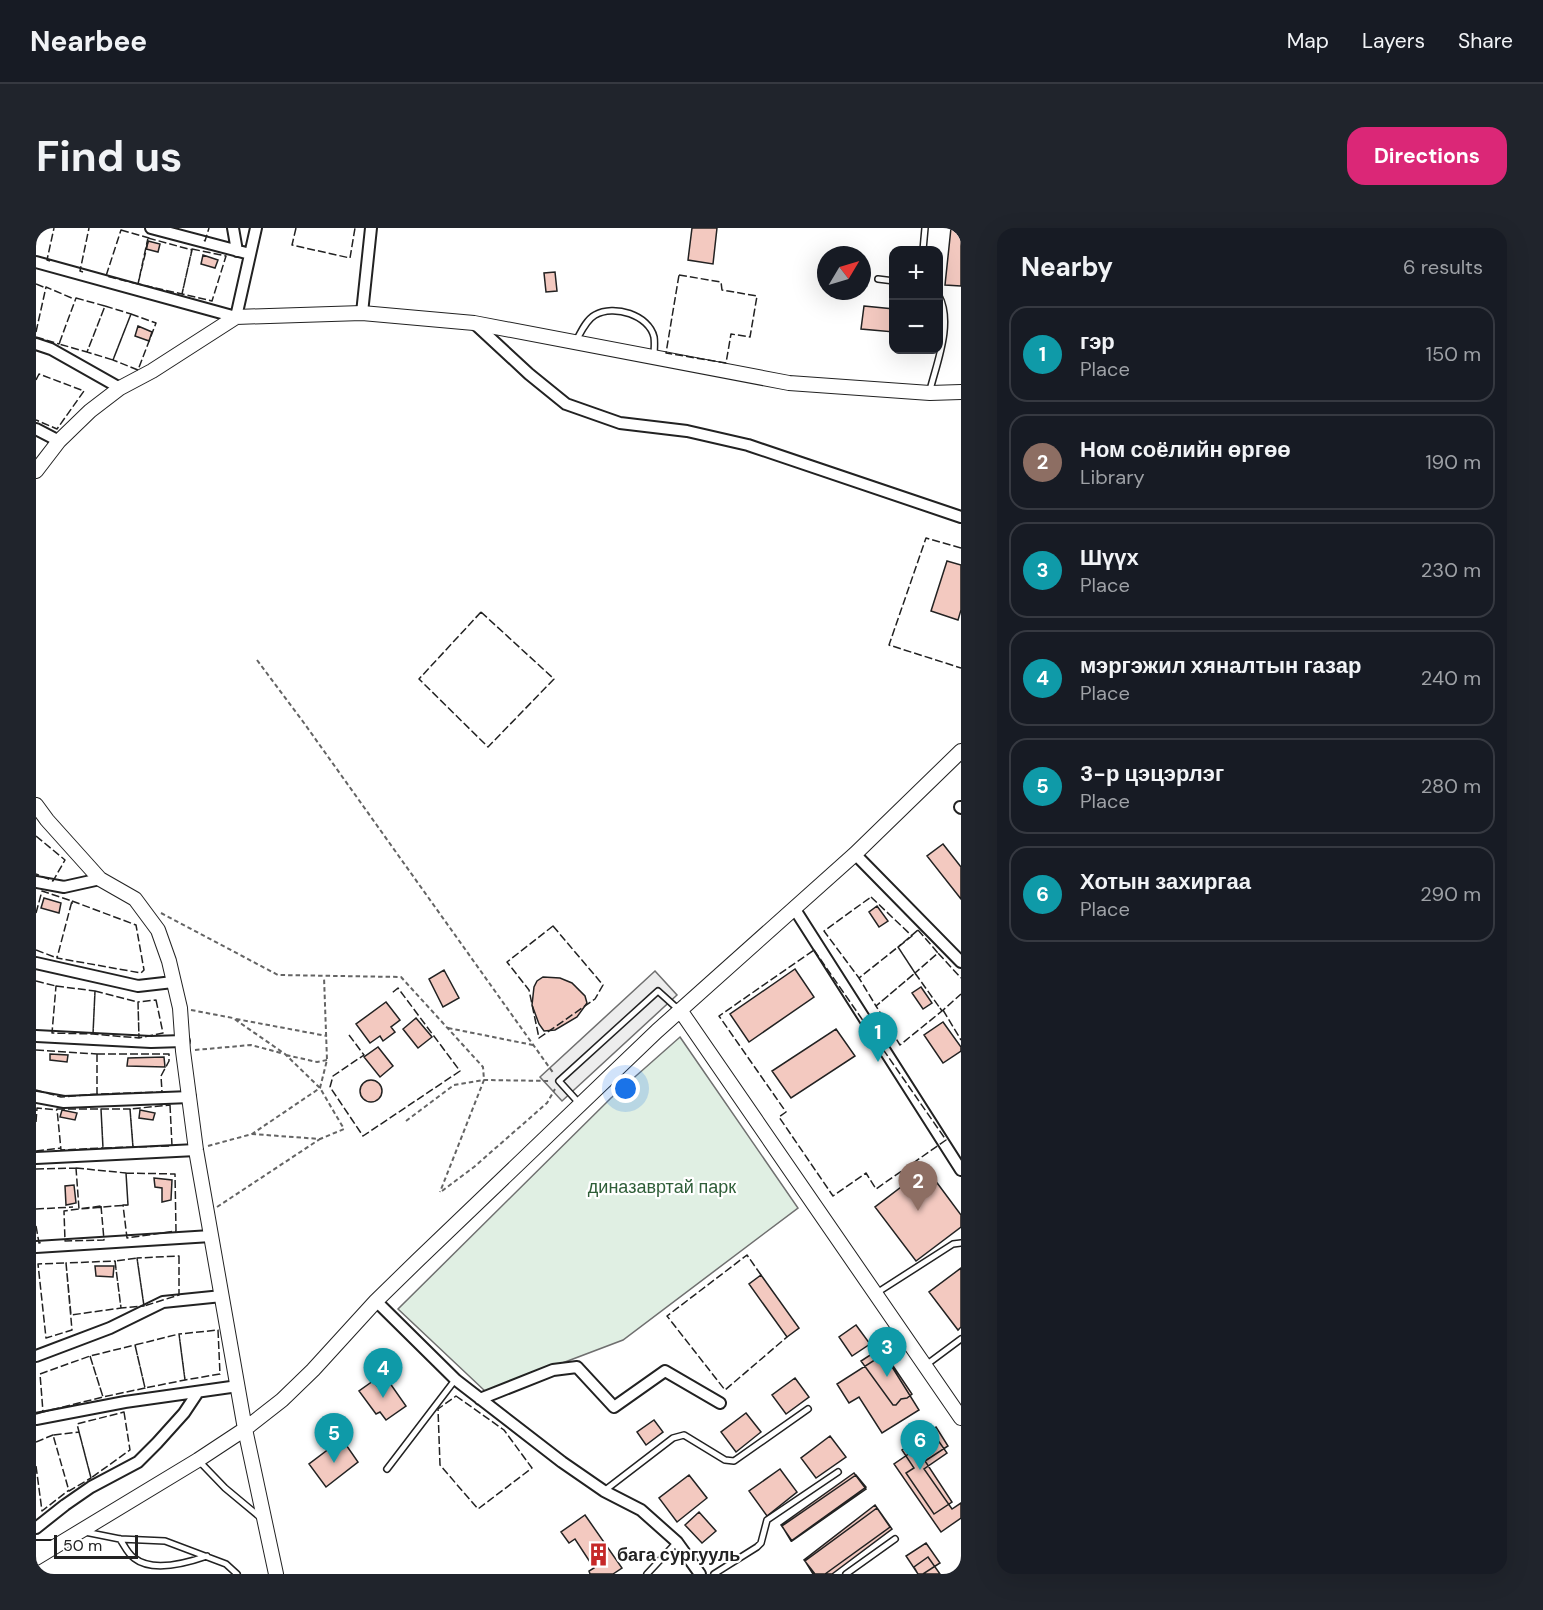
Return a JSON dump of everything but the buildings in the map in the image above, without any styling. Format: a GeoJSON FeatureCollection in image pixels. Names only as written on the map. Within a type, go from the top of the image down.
{"type":"FeatureCollection","features":[{"type":"Feature","properties":{"kind":"street"},"geometry":{"type":"LineString","coordinates":[[151,228],[250,254]]}},
{"type":"Feature","properties":{"kind":"street"},"geometry":{"type":"LineString","coordinates":[[233,228],[237,251]]}},
{"type":"Feature","properties":{"kind":"street"},"geometry":{"type":"LineString","coordinates":[[36,471],[59,441],[90,411],[120,388],[152,371],[236,317],[256,228]]}},
{"type":"Feature","properties":{"kind":"street"},"geometry":{"type":"LineString","coordinates":[[362,313],[371,228]]}},
{"type":"Feature","properties":{"kind":"street"},"geometry":{"type":"LineString","coordinates":[[36,262],[236,317],[362,313],[474,323],[789,383],[930,393],[961,392]]}},
{"type":"Feature","properties":{"kind":"street"},"geometry":{"type":"LineString","coordinates":[[474,323],[529,374],[566,404],[620,423],[687,431],[748,445],[961,517]]}},
{"type":"Feature","properties":{"kind":"street"},"geometry":{"type":"LineString","coordinates":[[36,345],[51,349],[120,388]]}},
{"type":"Feature","properties":{"kind":"street"},"geometry":{"type":"LineString","coordinates":[[36,429],[59,441]]}},
{"type":"Feature","properties":{"kind":"street"},"geometry":{"type":"LineString","coordinates":[[36,1558],[198,1460],[245,1429],[282,1400],[314,1370],[376,1301],[580,1104],[680,1010],[855,854],[961,751]]}},
{"type":"Feature","properties":{"kind":"street"},"geometry":{"type":"LineString","coordinates":[[36,805],[41,819],[100,879],[135,899],[158,930],[170,961],[180,1008],[196,1150],[207,1214],[245,1429],[276,1574]]}},
{"type":"Feature","properties":{"kind":"street"},"geometry":{"type":"LineString","coordinates":[[855,854],[961,962]]}},
{"type":"Feature","properties":{"kind":"street"},"geometry":{"type":"LineString","coordinates":[[36,882],[64,887],[100,879]]}},
{"type":"Feature","properties":{"kind":"street"},"geometry":{"type":"LineString","coordinates":[[794,908],[961,1170]]}},
{"type":"Feature","properties":{"kind":"street"},"geometry":{"type":"LineString","coordinates":[[36,963],[138,986],[173,982]]}},
{"type":"Feature","properties":{"kind":"street"},"geometry":{"type":"LineString","coordinates":[[680,1010],[961,1418]]}},
{"type":"Feature","properties":{"kind":"street"},"geometry":{"type":"LineString","coordinates":[[36,1035],[183,1046]]}},
{"type":"Feature","properties":{"kind":"street"},"geometry":{"type":"LineString","coordinates":[[36,1097],[64,1102],[190,1097]]}},
{"type":"Feature","properties":{"kind":"street"},"geometry":{"type":"LineString","coordinates":[[36,1158],[196,1150]]}},
{"type":"Feature","properties":{"kind":"street"},"geometry":{"type":"LineString","coordinates":[[36,1247],[211,1236]]}},
{"type":"Feature","properties":{"kind":"street"},"geometry":{"type":"LineString","coordinates":[[36,1356],[110,1328],[163,1302],[222,1296]]}},
{"type":"Feature","properties":{"kind":"street"},"geometry":{"type":"LineString","coordinates":[[376,1301],[456,1380],[480,1399],[604,1491],[641,1510],[677,1542],[700,1574]]}},
{"type":"Feature","properties":{"kind":"street"},"geometry":{"type":"LineString","coordinates":[[480,1399],[553,1370],[577,1367],[614,1407],[665,1371],[720,1403]]}},
{"type":"Feature","properties":{"kind":"street"},"geometry":{"type":"LineString","coordinates":[[36,1419],[125,1402],[238,1386]]}},
{"type":"Feature","properties":{"kind":"street"},"geometry":{"type":"LineString","coordinates":[[36,1528],[91,1487],[138,1462],[184,1413],[198,1392]]}},
{"type":"Feature","properties":{"kind":"street"},"geometry":{"type":"LineString","coordinates":[[36,1546],[55,1546]]}},
{"type":"Feature","properties":{"kind":"lane"},"geometry":{"type":"LineString","coordinates":[[923,246],[925,228]]}},
{"type":"Feature","properties":{"kind":"lane"},"geometry":{"type":"LineString","coordinates":[[878,279],[889,280]]}},
{"type":"Feature","properties":{"kind":"lane"},"geometry":{"type":"LineString","coordinates":[[930,393],[944,330],[944,306],[941,300]]}},
{"type":"Feature","properties":{"kind":"lane"},"geometry":{"type":"LineString","coordinates":[[576,342],[586,323],[595,315],[612,309],[634,315],[649,326],[654,338],[654,357]]}},
{"type":"Feature","properties":{"kind":"lane"},"geometry":{"type":"LineString","coordinates":[[580,1104],[559,1081],[658,990],[680,1010]]}},
{"type":"Feature","properties":{"kind":"lane"},"geometry":{"type":"LineString","coordinates":[[875,1294],[953,1244],[961,1243]]}},
{"type":"Feature","properties":{"kind":"lane"},"geometry":{"type":"LineString","coordinates":[[925,1366],[961,1339]]}},
{"type":"Feature","properties":{"kind":"lane"},"geometry":{"type":"LineString","coordinates":[[387,1469],[456,1380]]}},
{"type":"Feature","properties":{"kind":"lane"},"geometry":{"type":"LineString","coordinates":[[604,1491],[673,1438],[684,1435],[725,1460],[734,1461],[808,1409]]}},
{"type":"Feature","properties":{"kind":"lane"},"geometry":{"type":"LineString","coordinates":[[198,1460],[225,1488],[264,1521]]}},
{"type":"Feature","properties":{"kind":"lane"},"geometry":{"type":"LineString","coordinates":[[714,1574],[761,1543],[767,1520],[838,1472]]}},
{"type":"Feature","properties":{"kind":"lane"},"geometry":{"type":"LineString","coordinates":[[81,1531],[120,1539],[165,1541],[226,1564],[237,1574]]}},
{"type":"Feature","properties":{"kind":"lane"},"geometry":{"type":"LineString","coordinates":[[120,1539],[134,1559],[156,1566],[183,1564],[207,1556]]}},
{"type":"Feature","properties":{"kind":"lane"},"geometry":{"type":"LineString","coordinates":[[846,1574],[895,1539]]}},
{"type":"Feature","properties":{"kind":"lane"},"geometry":{"type":"LineString","coordinates":[[647,1574],[677,1542]]}},
{"type":"Feature","properties":{"kind":"path"},"geometry":{"type":"LineString","coordinates":[[257,660],[559,1081]]}},
{"type":"Feature","properties":{"kind":"path"},"geometry":{"type":"LineString","coordinates":[[155,910],[279,975],[401,977],[483,1067],[484,1080],[440,1192],[474,1167],[547,1103],[559,1081]]}},
{"type":"Feature","properties":{"kind":"path"},"geometry":{"type":"LineString","coordinates":[[196,1150],[252,1134],[320,1088],[327,1060],[324,976]]}},
{"type":"Feature","properties":{"kind":"path"},"geometry":{"type":"LineString","coordinates":[[180,1008],[327,1036]]}},
{"type":"Feature","properties":{"kind":"path"},"geometry":{"type":"LineString","coordinates":[[207,1214],[320,1138],[344,1129],[320,1088],[285,1054],[233,1018]]}},
{"type":"Feature","properties":{"kind":"path"},"geometry":{"type":"LineString","coordinates":[[448,1028],[534,1045]]}},
{"type":"Feature","properties":{"kind":"path"},"geometry":{"type":"LineString","coordinates":[[183,1046],[251,1046],[317,1062],[327,1060]]}},
{"type":"Feature","properties":{"kind":"path"},"geometry":{"type":"LineString","coordinates":[[406,1121],[454,1084],[484,1080],[559,1081]]}},
{"type":"Feature","properties":{"kind":"path"},"geometry":{"type":"LineString","coordinates":[[252,1134],[320,1138]]}},
{"type":"Feature","properties":{"kind":"green space","name":"диназавртай парк"},"geometry":{"type":"Polygon","coordinates":[[[680,1037],[798,1208],[623,1340],[486,1392],[398,1309],[611,1098],[680,1037]]]}},
{"type":"Feature","properties":{"kind":"shaded area"},"geometry":{"type":"Polygon","coordinates":[[[655,971],[677,995],[562,1101],[540,1077],[655,971]]]}},
{"type":"Feature","properties":{"kind":"fence"},"geometry":{"type":"LineString","coordinates":[[50,261],[47,260],[54,228]]}},
{"type":"Feature","properties":{"kind":"fence"},"geometry":{"type":"LineString","coordinates":[[83,272],[80,271],[89,228]]}},
{"type":"Feature","properties":{"kind":"fence"},"geometry":{"type":"LineString","coordinates":[[204,240],[209,228]]}},
{"type":"Feature","properties":{"kind":"fence"},"geometry":{"type":"LineString","coordinates":[[296,228],[292,245],[350,258],[355,228]]}},
{"type":"Feature","properties":{"kind":"fence"},"geometry":{"type":"LineString","coordinates":[[121,230],[149,238],[138,284],[106,276],[121,230]]}},
{"type":"Feature","properties":{"kind":"fence"},"geometry":{"type":"LineString","coordinates":[[148,238],[192,250],[182,294],[138,284],[148,238]]}},
{"type":"Feature","properties":{"kind":"fence"},"geometry":{"type":"LineString","coordinates":[[192,249],[226,256],[212,301],[182,294],[192,249]]}},
{"type":"Feature","properties":{"kind":"fence"},"geometry":{"type":"LineString","coordinates":[[679,275],[721,282],[722,290],[757,296],[750,337],[731,334],[726,363],[666,353],[679,275]]}},
{"type":"Feature","properties":{"kind":"fence"},"geometry":{"type":"LineString","coordinates":[[36,284],[46,288]]}},
{"type":"Feature","properties":{"kind":"fence"},"geometry":{"type":"LineString","coordinates":[[36,332],[46,287],[74,299]]}},
{"type":"Feature","properties":{"kind":"fence"},"geometry":{"type":"LineString","coordinates":[[76,298],[105,306],[87,352],[59,344],[76,298]]}},
{"type":"Feature","properties":{"kind":"fence"},"geometry":{"type":"LineString","coordinates":[[105,306],[131,314],[113,360],[87,352],[105,306]]}},
{"type":"Feature","properties":{"kind":"fence"},"geometry":{"type":"LineString","coordinates":[[131,314],[156,323],[138,370],[113,360],[131,314]]}},
{"type":"Feature","properties":{"kind":"fence"},"geometry":{"type":"LineString","coordinates":[[36,337],[59,344],[60,342]]}},
{"type":"Feature","properties":{"kind":"fence"},"geometry":{"type":"LineString","coordinates":[[36,380],[39,374],[84,391],[57,429],[36,420]]}},
{"type":"Feature","properties":{"kind":"fence"},"geometry":{"type":"LineString","coordinates":[[961,548],[926,538],[889,645],[961,668]]}},
{"type":"Feature","properties":{"kind":"fence"},"geometry":{"type":"LineString","coordinates":[[481,612],[554,679],[488,747],[419,679],[481,612]]}},
{"type":"Feature","properties":{"kind":"fence"},"geometry":{"type":"LineString","coordinates":[[36,836],[65,860],[53,881],[36,874]]}},
{"type":"Feature","properties":{"kind":"fence"},"geometry":{"type":"LineString","coordinates":[[36,913],[42,891],[72,901],[72,904]]}},
{"type":"Feature","properties":{"kind":"fence"},"geometry":{"type":"LineString","coordinates":[[871,897],[912,936],[859,978],[824,931],[871,897]]}},
{"type":"Feature","properties":{"kind":"fence"},"geometry":{"type":"LineString","coordinates":[[72,901],[136,925],[144,970],[141,973],[57,958],[72,901]]}},
{"type":"Feature","properties":{"kind":"fence"},"geometry":{"type":"LineString","coordinates":[[553,926],[603,985],[595,999],[539,1038],[529,990],[507,962],[553,926]]}},
{"type":"Feature","properties":{"kind":"fence"},"geometry":{"type":"LineString","coordinates":[[918,930],[938,953],[915,973],[898,947],[918,930]]}},
{"type":"Feature","properties":{"kind":"fence"},"geometry":{"type":"LineString","coordinates":[[898,947],[915,973],[876,1006],[859,978],[898,947]]}},
{"type":"Feature","properties":{"kind":"fence"},"geometry":{"type":"LineString","coordinates":[[36,950],[57,958],[57,956]]}},
{"type":"Feature","properties":{"kind":"fence"},"geometry":{"type":"LineString","coordinates":[[814,950],[946,1140],[876,1189],[866,1173],[833,1196],[779,1117],[786,1112],[719,1016],[814,950]]}},
{"type":"Feature","properties":{"kind":"fence"},"geometry":{"type":"LineString","coordinates":[[916,975],[915,973],[938,953],[961,978]]}},
{"type":"Feature","properties":{"kind":"fence"},"geometry":{"type":"LineString","coordinates":[[915,973],[942,1011],[900,1045],[876,1006],[915,973]]}},
{"type":"Feature","properties":{"kind":"fence"},"geometry":{"type":"LineString","coordinates":[[36,981],[56,986]]}},
{"type":"Feature","properties":{"kind":"fence"},"geometry":{"type":"LineString","coordinates":[[56,986],[95,991],[93,1034],[52,1033],[56,986]]}},
{"type":"Feature","properties":{"kind":"fence"},"geometry":{"type":"LineString","coordinates":[[349,1035],[364,1055],[333,1076],[330,1087],[363,1136],[460,1071],[398,988],[392,993]]}},
{"type":"Feature","properties":{"kind":"fence"},"geometry":{"type":"LineString","coordinates":[[95,991],[138,1002],[139,1038],[93,1034],[95,991]]}},
{"type":"Feature","properties":{"kind":"fence"},"geometry":{"type":"LineString","coordinates":[[940,1008],[942,1011],[961,994]]}},
{"type":"Feature","properties":{"kind":"fence"},"geometry":{"type":"LineString","coordinates":[[156,1000],[163,1033],[139,1038],[138,1002],[156,1000]]}},
{"type":"Feature","properties":{"kind":"fence"},"geometry":{"type":"LineString","coordinates":[[943,1010],[961,1040]]}},
{"type":"Feature","properties":{"kind":"fence"},"geometry":{"type":"LineString","coordinates":[[36,1050],[97,1054],[97,1056]]}},
{"type":"Feature","properties":{"kind":"fence"},"geometry":{"type":"LineString","coordinates":[[97,1054],[169,1054],[169,1061],[161,1076],[162,1092],[97,1094],[97,1054]]}},
{"type":"Feature","properties":{"kind":"fence"},"geometry":{"type":"LineString","coordinates":[[36,1090],[61,1097],[97,1094],[97,1092]]}},
{"type":"Feature","properties":{"kind":"fence"},"geometry":{"type":"LineString","coordinates":[[170,1105],[172,1146],[133,1147],[130,1109],[170,1105]]}},
{"type":"Feature","properties":{"kind":"fence"},"geometry":{"type":"LineString","coordinates":[[36,1122],[37,1108],[57,1110]]}},
{"type":"Feature","properties":{"kind":"fence"},"geometry":{"type":"LineString","coordinates":[[57,1109],[101,1109],[103,1148],[61,1150],[57,1109]]}},
{"type":"Feature","properties":{"kind":"fence"},"geometry":{"type":"LineString","coordinates":[[101,1109],[130,1109],[133,1147],[103,1148],[101,1109]]}},
{"type":"Feature","properties":{"kind":"fence"},"geometry":{"type":"LineString","coordinates":[[36,1151],[61,1148]]}},
{"type":"Feature","properties":{"kind":"fence"},"geometry":{"type":"LineString","coordinates":[[76,1168],[126,1173],[128,1205],[79,1209],[76,1168]]}},
{"type":"Feature","properties":{"kind":"fence"},"geometry":{"type":"LineString","coordinates":[[36,1169],[76,1168],[76,1170]]}},
{"type":"Feature","properties":{"kind":"fence"},"geometry":{"type":"LineString","coordinates":[[126,1173],[175,1174],[176,1231],[127,1238],[123,1205],[128,1205],[126,1173]]}},
{"type":"Feature","properties":{"kind":"fence"},"geometry":{"type":"LineString","coordinates":[[101,1206],[104,1240],[65,1241],[64,1211],[101,1206]]}},
{"type":"Feature","properties":{"kind":"fence"},"geometry":{"type":"LineString","coordinates":[[36,1209],[73,1207]]}},
{"type":"Feature","properties":{"kind":"fence"},"geometry":{"type":"LineString","coordinates":[[36,1226],[39,1243],[43,1242]]}},
{"type":"Feature","properties":{"kind":"fence"},"geometry":{"type":"LineString","coordinates":[[761,1275],[747,1255],[667,1316],[725,1390],[787,1337]]}},
{"type":"Feature","properties":{"kind":"fence"},"geometry":{"type":"LineString","coordinates":[[179,1256],[179,1295],[144,1306],[137,1258],[179,1256]]}},
{"type":"Feature","properties":{"kind":"fence"},"geometry":{"type":"LineString","coordinates":[[137,1258],[144,1306],[121,1308],[115,1261],[137,1258]]}},
{"type":"Feature","properties":{"kind":"fence"},"geometry":{"type":"LineString","coordinates":[[115,1261],[121,1308],[71,1315],[66,1263],[115,1261]]}},
{"type":"Feature","properties":{"kind":"fence"},"geometry":{"type":"LineString","coordinates":[[66,1263],[72,1330],[46,1338],[38,1264],[66,1263]]}},
{"type":"Feature","properties":{"kind":"fence"},"geometry":{"type":"LineString","coordinates":[[218,1330],[220,1374],[185,1380],[179,1334],[218,1330]]}},
{"type":"Feature","properties":{"kind":"fence"},"geometry":{"type":"LineString","coordinates":[[179,1334],[185,1380],[145,1388],[135,1345],[179,1334]]}},
{"type":"Feature","properties":{"kind":"fence"},"geometry":{"type":"LineString","coordinates":[[135,1345],[145,1388],[103,1397],[90,1356],[135,1345]]}},
{"type":"Feature","properties":{"kind":"fence"},"geometry":{"type":"LineString","coordinates":[[90,1356],[103,1397],[43,1412],[40,1374],[90,1356]]}},
{"type":"Feature","properties":{"kind":"fence"},"geometry":{"type":"LineString","coordinates":[[456,1396],[504,1430],[532,1468],[478,1509],[440,1465],[438,1409],[456,1396]]}},
{"type":"Feature","properties":{"kind":"fence"},"geometry":{"type":"LineString","coordinates":[[36,1414],[43,1412],[43,1409]]}},
{"type":"Feature","properties":{"kind":"fence"},"geometry":{"type":"LineString","coordinates":[[124,1412],[130,1450],[91,1478],[77,1424],[124,1412]]}},
{"type":"Feature","properties":{"kind":"fence"},"geometry":{"type":"LineString","coordinates":[[79,1432],[91,1478],[69,1491],[53,1435],[79,1432]]}},
{"type":"Feature","properties":{"kind":"fence"},"geometry":{"type":"LineString","coordinates":[[36,1442],[53,1435],[54,1438]]}},
{"type":"Feature","properties":{"kind":"fence"},"geometry":{"type":"LineString","coordinates":[[36,1466],[42,1511],[69,1490]]}},
{"type":"Feature","properties":{"kind":"place","name":"гэр"},"geometry":{"type":"Point","coordinates":[878,1062]}},
{"type":"Feature","properties":{"kind":"place","name":"Ном соёлийн өргөө"},"geometry":{"type":"Point","coordinates":[918,1211]}},
{"type":"Feature","properties":{"kind":"place","name":"Шүүх"},"geometry":{"type":"Point","coordinates":[887,1377]}},
{"type":"Feature","properties":{"kind":"place","name":"мэргэжил хяналтын газар"},"geometry":{"type":"Point","coordinates":[383,1398]}},
{"type":"Feature","properties":{"kind":"place","name":"3-р цэцэрлэг"},"geometry":{"type":"Point","coordinates":[334,1463]}},
{"type":"Feature","properties":{"kind":"place","name":"Хотын захиргаа"},"geometry":{"type":"Point","coordinates":[920,1470]}},
{"type":"Feature","properties":{"kind":"place","name":"бага сургууль"},"geometry":{"type":"Point","coordinates":[599,1555]}}]}
